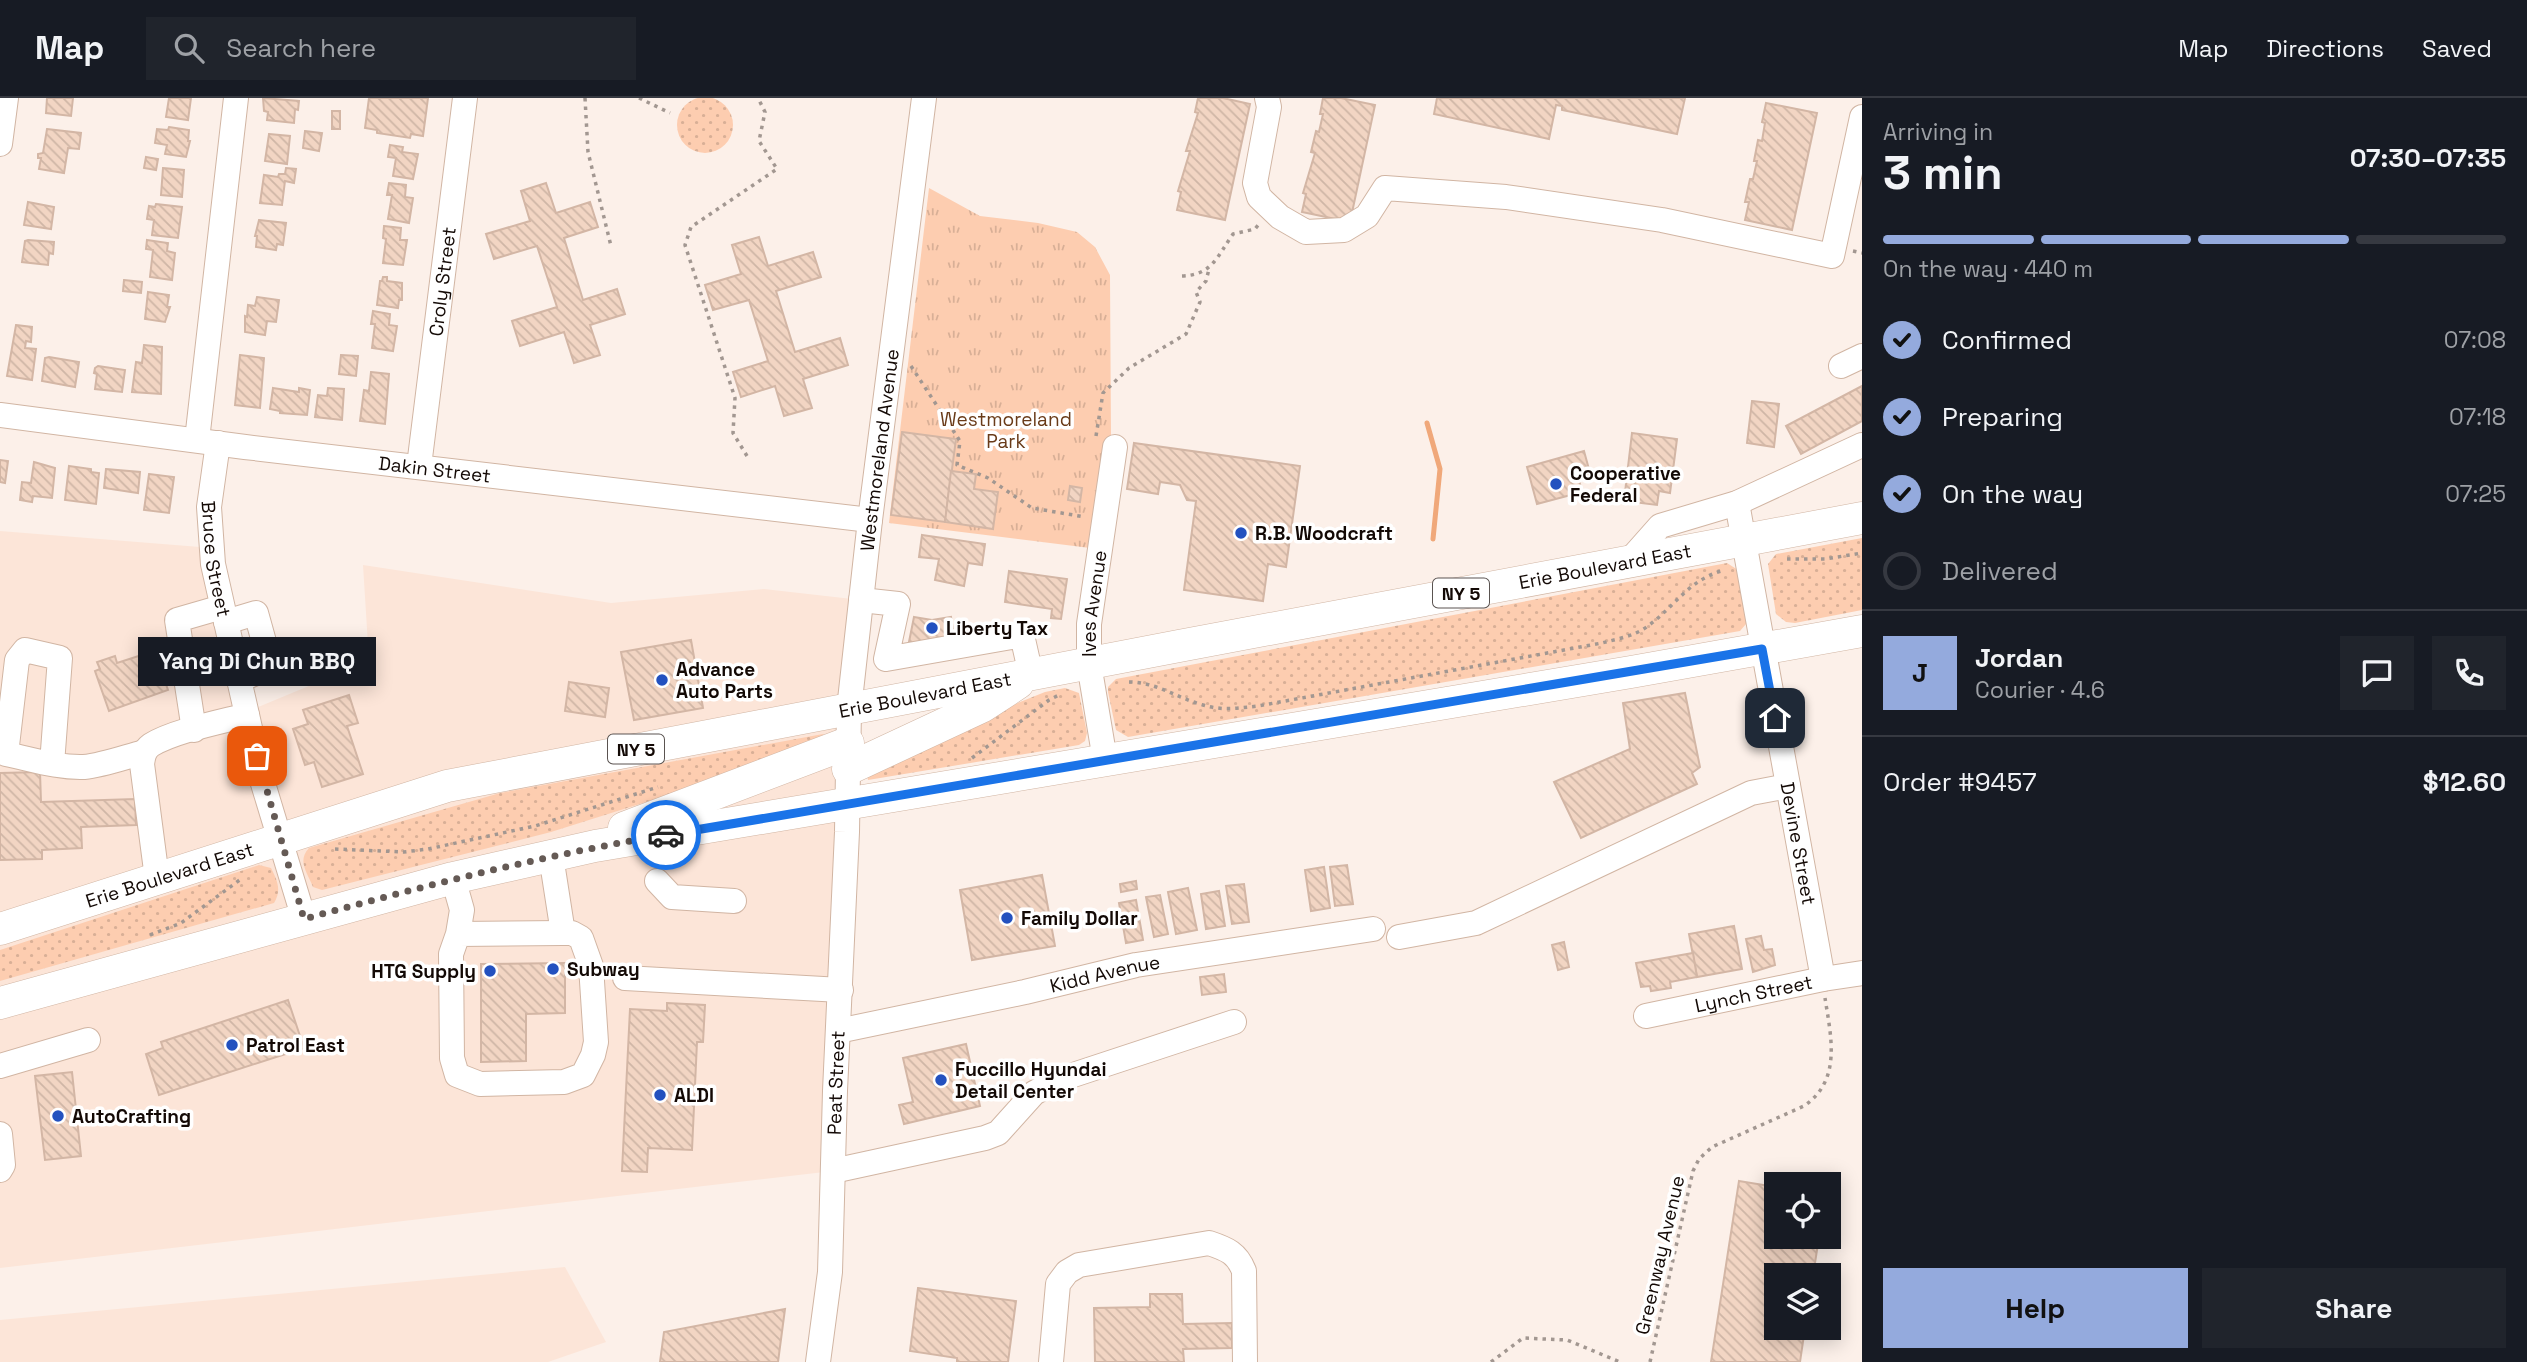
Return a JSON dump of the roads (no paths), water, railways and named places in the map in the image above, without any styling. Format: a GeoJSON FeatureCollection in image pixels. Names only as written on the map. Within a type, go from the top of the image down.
{"type":"FeatureCollection","features":[{"type":"Feature","properties":{"kind":"main road","name":"Erie Boulevard East"},"geometry":{"type":"LineString","coordinates":[[0,929],[447,786],[1862,518]]}},
{"type":"Feature","properties":{"kind":"main road"},"geometry":{"type":"LineString","coordinates":[[0,1003],[453,878],[595,846],[1862,631]]}},
{"type":"Feature","properties":{"kind":"main road"},"geometry":{"type":"LineString","coordinates":[[551,856],[848,756],[983,706],[1031,675]]}},
{"type":"Feature","properties":{"kind":"street"},"geometry":{"type":"LineString","coordinates":[[0,144],[6,98]]}},
{"type":"Feature","properties":{"kind":"street","name":"Bruce Street"},"geometry":{"type":"LineString","coordinates":[[236,98],[207,442],[213,564],[261,777],[304,919]]}},
{"type":"Feature","properties":{"kind":"street","name":"Croly Street"},"geometry":{"type":"LineString","coordinates":[[419,466],[465,98]]}},
{"type":"Feature","properties":{"kind":"street","name":"Westmoreland Avenue"},"geometry":{"type":"LineString","coordinates":[[847,804],[849,709],[870,520],[924,98]]}},
{"type":"Feature","properties":{"kind":"street"},"geometry":{"type":"LineString","coordinates":[[1267,98],[1269,107],[1255,183],[1259,197],[1280,217],[1306,232],[1344,230],[1367,216],[1385,188],[1506,197],[1662,220],[1832,256],[1862,117]]}},
{"type":"Feature","properties":{"kind":"street","name":"Dakin Street"},"geometry":{"type":"LineString","coordinates":[[0,415],[870,520]]}},
{"type":"Feature","properties":{"kind":"street"},"geometry":{"type":"LineString","coordinates":[[1629,561],[1660,526],[1737,503],[1862,445]]}},
{"type":"Feature","properties":{"kind":"street","name":"Ives Avenue"},"geometry":{"type":"LineString","coordinates":[[1105,760],[1089,664],[1089,624],[1115,446]]}},
{"type":"Feature","properties":{"kind":"street","name":"Devine Street"},"geometry":{"type":"LineString","coordinates":[[1737,503],[1823,979]]}},
{"type":"Feature","properties":{"kind":"street"},"geometry":{"type":"LineString","coordinates":[[861,600],[898,604],[886,659],[1021,635],[1031,675]]}},
{"type":"Feature","properties":{"kind":"street"},"geometry":{"type":"LineString","coordinates":[[194,730],[177,620],[256,613],[271,667],[239,680]]}},
{"type":"Feature","properties":{"kind":"street"},"geometry":{"type":"LineString","coordinates":[[52,764],[60,658],[25,650],[17,660],[6,754],[52,764],[85,767],[144,752],[150,746],[194,730],[247,715]]}},
{"type":"Feature","properties":{"kind":"street"},"geometry":{"type":"LineString","coordinates":[[144,752],[142,764],[157,878]]}},
{"type":"Feature","properties":{"kind":"street"},"geometry":{"type":"LineString","coordinates":[[1399,937],[1476,923],[1751,793],[1787,786]]}},
{"type":"Feature","properties":{"kind":"street","name":"Peat Street"},"geometry":{"type":"LineString","coordinates":[[818,1362],[830,1272],[847,804]]}},
{"type":"Feature","properties":{"kind":"street"},"geometry":{"type":"LineString","coordinates":[[551,856],[563,933]]}},
{"type":"Feature","properties":{"kind":"street"},"geometry":{"type":"LineString","coordinates":[[453,878],[462,910],[451,954],[452,1058],[457,1075],[480,1084],[564,1082],[583,1075],[596,1042],[591,966],[581,938],[572,933],[458,934]]}},
{"type":"Feature","properties":{"kind":"street"},"geometry":{"type":"LineString","coordinates":[[657,881],[672,897],[734,901]]}},
{"type":"Feature","properties":{"kind":"street","name":"Kidd Avenue"},"geometry":{"type":"LineString","coordinates":[[838,1031],[1025,992],[1136,965],[1373,929]]}},
{"type":"Feature","properties":{"kind":"street","name":"Lynch Street"},"geometry":{"type":"LineString","coordinates":[[1646,1016],[1862,973]]}},
{"type":"Feature","properties":{"kind":"street"},"geometry":{"type":"LineString","coordinates":[[625,978],[841,989]]}},
{"type":"Feature","properties":{"kind":"street"},"geometry":{"type":"LineString","coordinates":[[833,1171],[985,1138],[998,1133],[1034,1093],[1058,1080],[1234,1022]]}},
{"type":"Feature","properties":{"kind":"street"},"geometry":{"type":"LineString","coordinates":[[0,1066],[88,1040]]}},
{"type":"Feature","properties":{"kind":"street"},"geometry":{"type":"LineString","coordinates":[[0,1134],[3,1165],[0,1170]]}},
{"type":"Feature","properties":{"kind":"street"},"geometry":{"type":"LineString","coordinates":[[1051,1362],[1058,1284],[1067,1272],[1079,1265],[1209,1243],[1227,1248],[1238,1257],[1244,1271],[1245,1362]]}},
{"type":"Feature","properties":{"kind":"waterway"},"geometry":{"type":"LineString","coordinates":[[1427,423],[1440,469],[1433,539]]}},
{"type":"Feature","properties":{"kind":"place","name":"Cooperative Federal"},"geometry":{"type":"Point","coordinates":[1556,484]}},
{"type":"Feature","properties":{"kind":"place","name":"R.B. Woodcraft"},"geometry":{"type":"Point","coordinates":[1241,533]}},
{"type":"Feature","properties":{"kind":"place","name":"Liberty Tax"},"geometry":{"type":"Point","coordinates":[932,628]}},
{"type":"Feature","properties":{"kind":"place","name":"Advance Auto Parts"},"geometry":{"type":"Point","coordinates":[662,680]}},
{"type":"Feature","properties":{"kind":"place","name":"Yang Di Chun BBQ"},"geometry":{"type":"Point","coordinates":[257,756]}},
{"type":"Feature","properties":{"kind":"place","name":"Family Dollar"},"geometry":{"type":"Point","coordinates":[1007,918]}},
{"type":"Feature","properties":{"kind":"place","name":"Subway"},"geometry":{"type":"Point","coordinates":[553,969]}},
{"type":"Feature","properties":{"kind":"place","name":"HTG Supply"},"geometry":{"type":"Point","coordinates":[490,971]}},
{"type":"Feature","properties":{"kind":"place","name":"Patrol East"},"geometry":{"type":"Point","coordinates":[232,1045]}},
{"type":"Feature","properties":{"kind":"place","name":"Fuccillo Hyundai Detail Center"},"geometry":{"type":"Point","coordinates":[941,1080]}},
{"type":"Feature","properties":{"kind":"place","name":"ALDI"},"geometry":{"type":"Point","coordinates":[660,1095]}},
{"type":"Feature","properties":{"kind":"place","name":"AutoCrafting"},"geometry":{"type":"Point","coordinates":[58,1116]}},
{"type":"Feature","properties":{"kind":"park label","name":"Westmoreland Park"},"geometry":{"type":"Point","coordinates":[1006,430]}}]}
